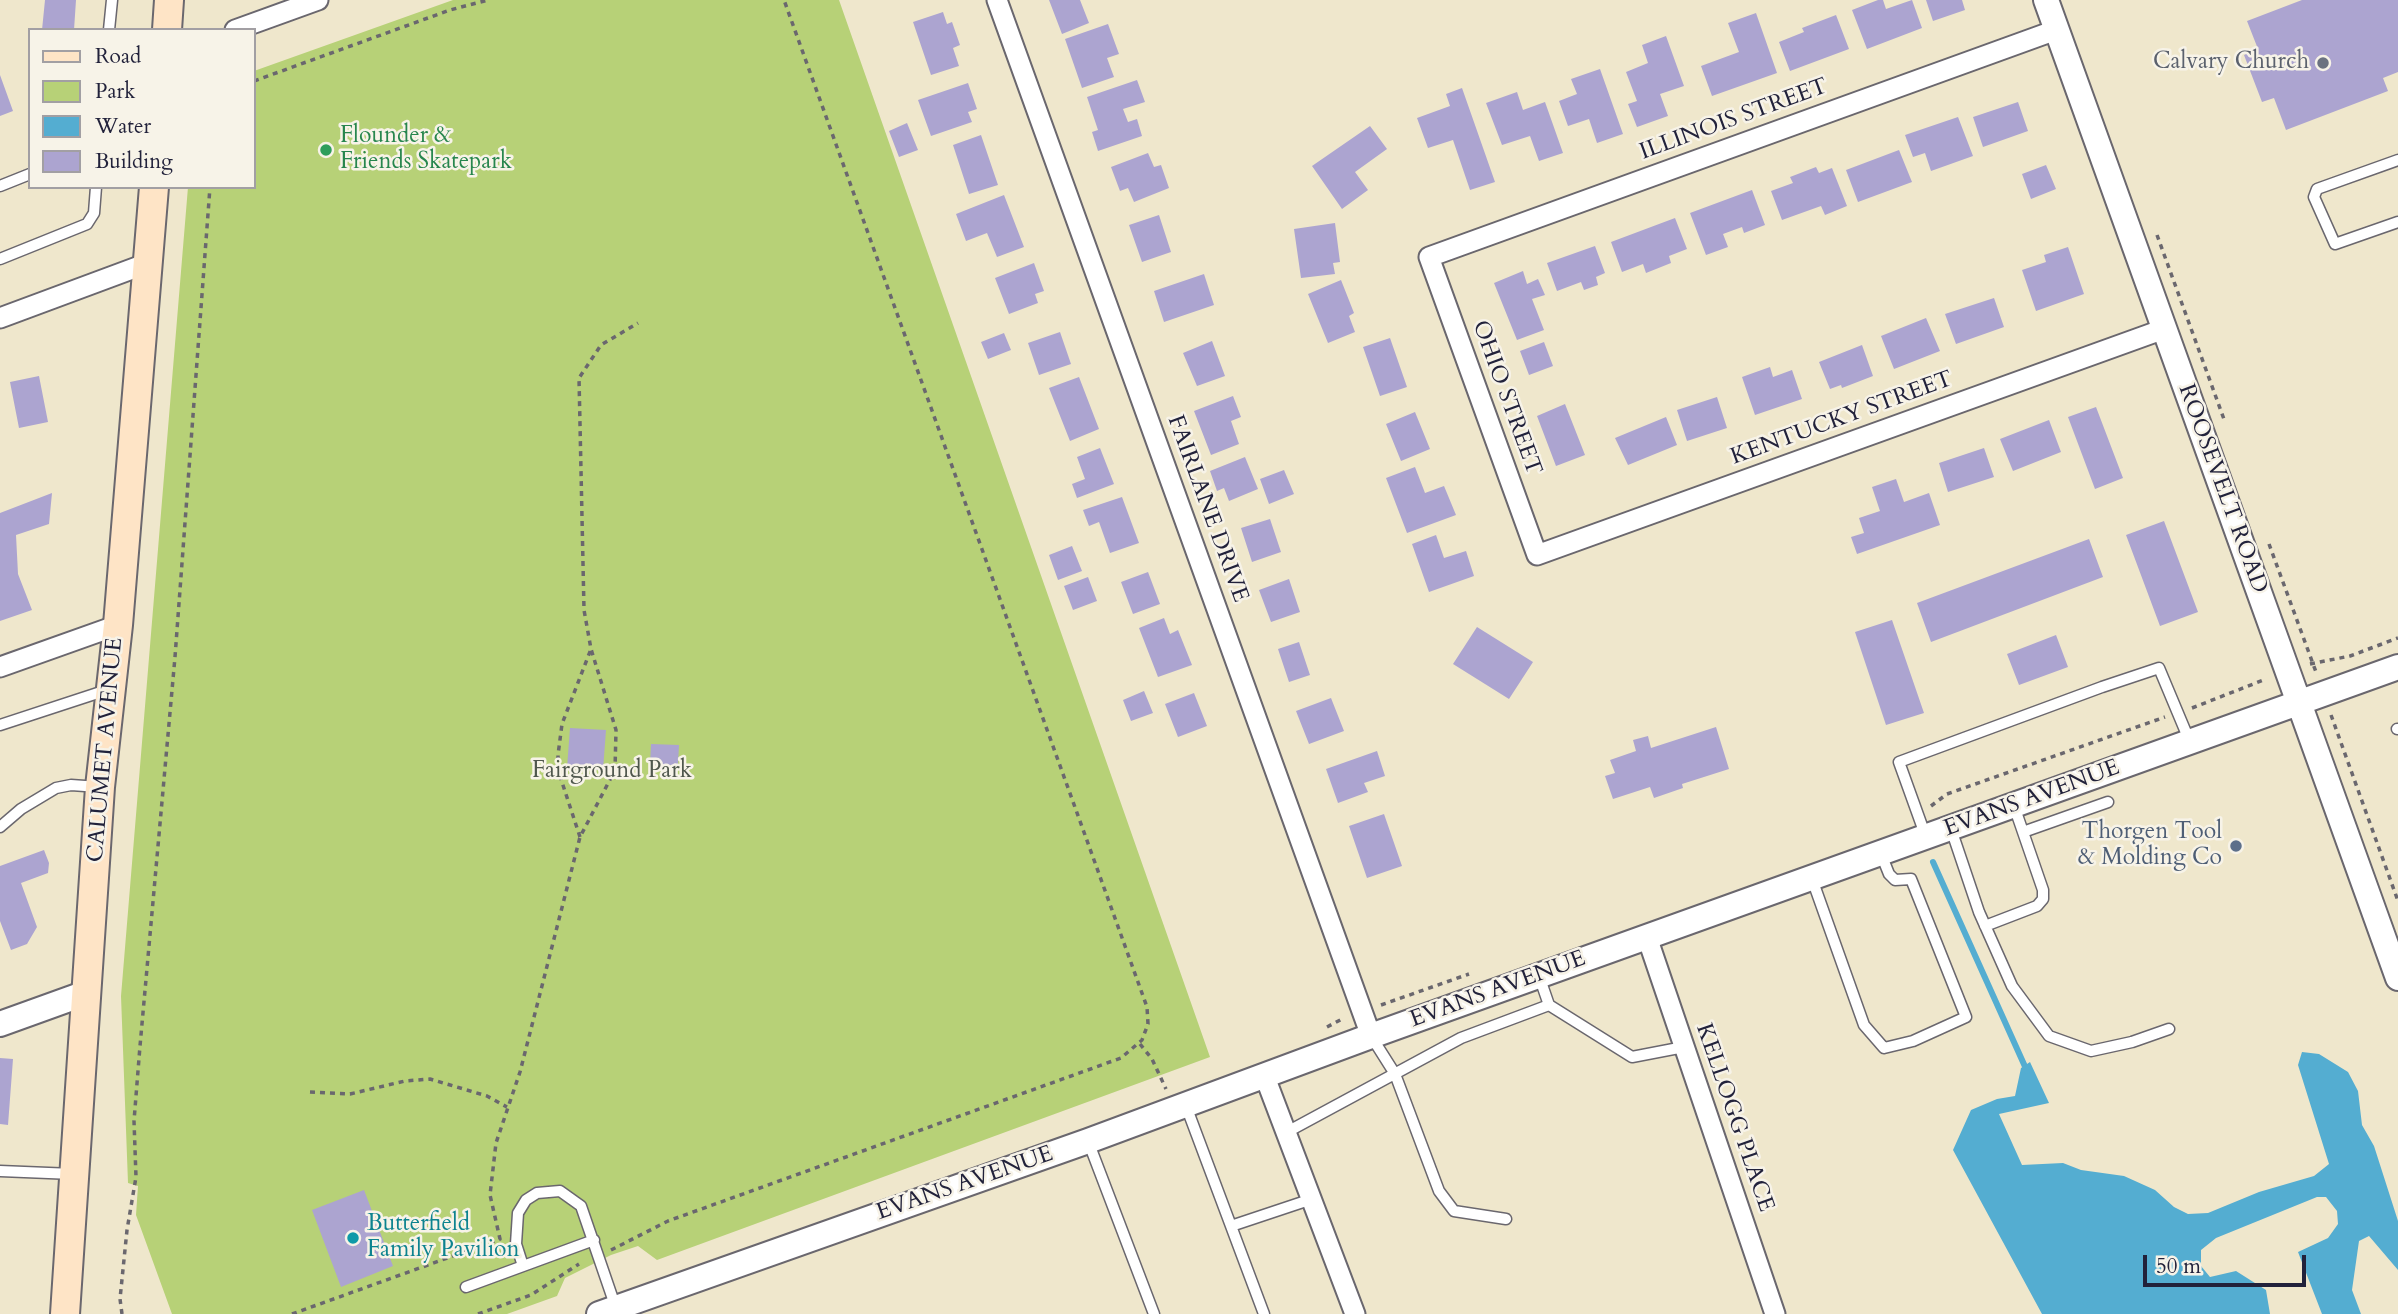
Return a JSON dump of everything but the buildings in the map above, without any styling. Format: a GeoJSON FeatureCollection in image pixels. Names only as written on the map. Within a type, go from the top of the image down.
{"type":"FeatureCollection","features":[{"type":"Feature","properties":{"kind":"main road"},"geometry":{"type":"LineString","coordinates":[[167,28],[169,0]]}},
{"type":"Feature","properties":{"kind":"main road","name":"CALUMET AVENUE"},"geometry":{"type":"LineString","coordinates":[[65,1314],[100,787],[118,625],[154,189]]}},
{"type":"Feature","properties":{"kind":"street"},"geometry":{"type":"LineString","coordinates":[[241,28],[318,0]]}},
{"type":"Feature","properties":{"kind":"street","name":"FAIRLANE DRIVE"},"geometry":{"type":"LineString","coordinates":[[997,0],[1371,1036]]}},
{"type":"Feature","properties":{"kind":"street","name":"ROOSEVELT ROAD"},"geometry":{"type":"LineString","coordinates":[[2046,0],[2398,978]]}},
{"type":"Feature","properties":{"kind":"street","name":"ILLINOIS STREET"},"geometry":{"type":"LineString","coordinates":[[1429,257],[2056,30]]}},
{"type":"Feature","properties":{"kind":"street","name":"OHIO STREET"},"geometry":{"type":"LineString","coordinates":[[1429,257],[1537,555]]}},
{"type":"Feature","properties":{"kind":"street"},"geometry":{"type":"LineString","coordinates":[[0,318],[148,264]]}},
{"type":"Feature","properties":{"kind":"street","name":"KENTUCKY STREET"},"geometry":{"type":"LineString","coordinates":[[1537,555],[2164,329]]}},
{"type":"Feature","properties":{"kind":"street"},"geometry":{"type":"LineString","coordinates":[[0,667],[118,625]]}},
{"type":"Feature","properties":{"kind":"street","name":"EVANS AVENUE"},"geometry":{"type":"LineString","coordinates":[[607,1311],[1088,1141],[1183,1095],[1265,1077],[1539,975],[2398,667]]}},
{"type":"Feature","properties":{"kind":"street","name":"KELLOGG PLACE"},"geometry":{"type":"LineString","coordinates":[[1647,937],[1775,1314]]}},
{"type":"Feature","properties":{"kind":"street"},"geometry":{"type":"LineString","coordinates":[[0,1024],[86,993]]}},
{"type":"Feature","properties":{"kind":"street"},"geometry":{"type":"LineString","coordinates":[[1265,1077],[1355,1314]]}},
{"type":"Feature","properties":{"kind":"lane"},"geometry":{"type":"LineString","coordinates":[[109,28],[112,0]]}},
{"type":"Feature","properties":{"kind":"lane"},"geometry":{"type":"LineString","coordinates":[[2398,160],[2317,189],[2314,197],[2335,244],[2398,222]]}},
{"type":"Feature","properties":{"kind":"lane"},"geometry":{"type":"LineString","coordinates":[[0,186],[28,175]]}},
{"type":"Feature","properties":{"kind":"lane"},"geometry":{"type":"LineString","coordinates":[[0,259],[86,224],[94,213],[96,189]]}},
{"type":"Feature","properties":{"kind":"lane"},"geometry":{"type":"LineString","coordinates":[[1926,837],[1899,762],[2160,668],[2190,743]]}},
{"type":"Feature","properties":{"kind":"lane"},"geometry":{"type":"LineString","coordinates":[[0,725],[111,689]]}},
{"type":"Feature","properties":{"kind":"lane"},"geometry":{"type":"LineString","coordinates":[[0,827],[21,809],[56,788],[71,785],[100,787]]}},
{"type":"Feature","properties":{"kind":"lane"},"geometry":{"type":"LineString","coordinates":[[2023,832],[2108,802]]}},
{"type":"Feature","properties":{"kind":"lane"},"geometry":{"type":"LineString","coordinates":[[1985,926],[2037,906],[2043,899],[2043,890],[2014,806]]}},
{"type":"Feature","properties":{"kind":"lane"},"geometry":{"type":"LineString","coordinates":[[1951,829],[1985,926],[2012,986],[2049,1036],[2091,1051],[2132,1042],[2169,1029]]}},
{"type":"Feature","properties":{"kind":"lane"},"geometry":{"type":"LineString","coordinates":[[1812,878],[1864,1025],[1884,1048],[1913,1041],[1966,1017],[1911,879],[1895,880],[1889,874],[1881,854]]}},
{"type":"Feature","properties":{"kind":"lane"},"geometry":{"type":"LineString","coordinates":[[1539,975],[1549,1005],[1632,1057],[1684,1047]]}},
{"type":"Feature","properties":{"kind":"lane"},"geometry":{"type":"LineString","coordinates":[[1287,1132],[1461,1038],[1549,1005]]}},
{"type":"Feature","properties":{"kind":"lane"},"geometry":{"type":"LineString","coordinates":[[1371,1036],[1395,1074],[1439,1191],[1454,1211],[1506,1219]]}},
{"type":"Feature","properties":{"kind":"lane"},"geometry":{"type":"LineString","coordinates":[[1183,1095],[1264,1314]]}},
{"type":"Feature","properties":{"kind":"lane"},"geometry":{"type":"LineString","coordinates":[[1088,1141],[1154,1314]]}},
{"type":"Feature","properties":{"kind":"lane"},"geometry":{"type":"LineString","coordinates":[[0,1171],[75,1174]]}},
{"type":"Feature","properties":{"kind":"lane"},"geometry":{"type":"LineString","coordinates":[[523,1266],[515,1227],[526,1200],[537,1193],[560,1191],[571,1196],[581,1206],[600,1254],[607,1311]]}},
{"type":"Feature","properties":{"kind":"lane"},"geometry":{"type":"LineString","coordinates":[[1231,1226],[1312,1199]]}},
{"type":"Feature","properties":{"kind":"lane"},"geometry":{"type":"LineString","coordinates":[[466,1287],[594,1240]]}},
{"type":"Feature","properties":{"kind":"path"},"geometry":{"type":"LineString","coordinates":[[256,80],[450,10],[488,0]]}},
{"type":"Feature","properties":{"kind":"path"},"geometry":{"type":"LineString","coordinates":[[478,1314],[531,1295],[561,1274],[668,1222],[1121,1058],[1140,1044],[1148,1024],[1147,1007],[784,0]]}},
{"type":"Feature","properties":{"kind":"path"},"geometry":{"type":"LineString","coordinates":[[122,1314],[127,1230],[136,1177],[134,1121],[178,617],[210,189]]}},
{"type":"Feature","properties":{"kind":"path"},"geometry":{"type":"LineString","coordinates":[[292,1314],[500,1239],[492,1209],[490,1182],[496,1143],[520,1072],[580,837],[615,770],[616,730],[591,649],[582,576],[579,378],[601,345],[638,323]]}},
{"type":"Feature","properties":{"kind":"path"},"geometry":{"type":"LineString","coordinates":[[1917,812],[1947,794],[2288,672],[2350,656],[2398,638]]}},
{"type":"Feature","properties":{"kind":"path"},"geometry":{"type":"LineString","coordinates":[[580,837],[558,770],[558,755],[562,724],[591,649]]}},
{"type":"Feature","properties":{"kind":"path"},"geometry":{"type":"LineString","coordinates":[[1324,1030],[1331,1023],[1473,973]]}},
{"type":"Feature","properties":{"kind":"path"},"geometry":{"type":"LineString","coordinates":[[1140,1044],[1152,1059],[1166,1089],[1183,1095]]}},
{"type":"Feature","properties":{"kind":"path"},"geometry":{"type":"LineString","coordinates":[[310,1092],[350,1094],[405,1081],[430,1079],[487,1096],[507,1107]]}},
{"type":"Feature","properties":{"kind":"green space","name":"Fairground Park"},"geometry":{"type":"Polygon","coordinates":[[[453,0],[839,0],[1210,1057],[657,1260],[638,1246],[611,1255],[565,1278],[557,1296],[507,1314],[172,1314],[136,1215],[138,1186],[128,1183],[121,996],[188,189],[256,189],[256,70],[453,0]]]}},
{"type":"Feature","properties":{"kind":"water"},"geometry":{"type":"Polygon","coordinates":[[[2302,1052],[2319,1054],[2348,1072],[2358,1091],[2362,1125],[2374,1146],[2398,1221],[2398,1270],[2369,1236],[2359,1241],[2352,1290],[2361,1314],[2322,1314],[2298,1252],[2328,1238],[2338,1224],[2337,1211],[2326,1197],[2317,1197],[2216,1238],[2201,1250],[2201,1266],[2210,1277],[2236,1271],[2266,1290],[2270,1314],[2042,1314],[1953,1150],[1971,1110],[1997,1099],[2015,1096],[2021,1068],[2030,1062],[2049,1103],[1999,1114],[2022,1165],[2063,1163],[2081,1170],[2124,1176],[2155,1190],[2174,1207],[2188,1214],[2208,1213],[2259,1192],[2314,1176],[2329,1164],[2298,1065],[2302,1052]]]}},
{"type":"Feature","properties":{"kind":"waterway"},"geometry":{"type":"LineString","coordinates":[[1933,862],[2027,1071]]}},
{"type":"Feature","properties":{"kind":"place","name":"Calvary Church"},"geometry":{"type":"Point","coordinates":[2323,63]}},
{"type":"Feature","properties":{"kind":"place","name":"Flounder & Friends Skatepark"},"geometry":{"type":"Point","coordinates":[326,150]}},
{"type":"Feature","properties":{"kind":"place","name":"Thorgen Tool & Molding Co"},"geometry":{"type":"Point","coordinates":[2236,846]}},
{"type":"Feature","properties":{"kind":"place","name":"Butterfield Family Pavilion"},"geometry":{"type":"Point","coordinates":[353,1238]}}]}
